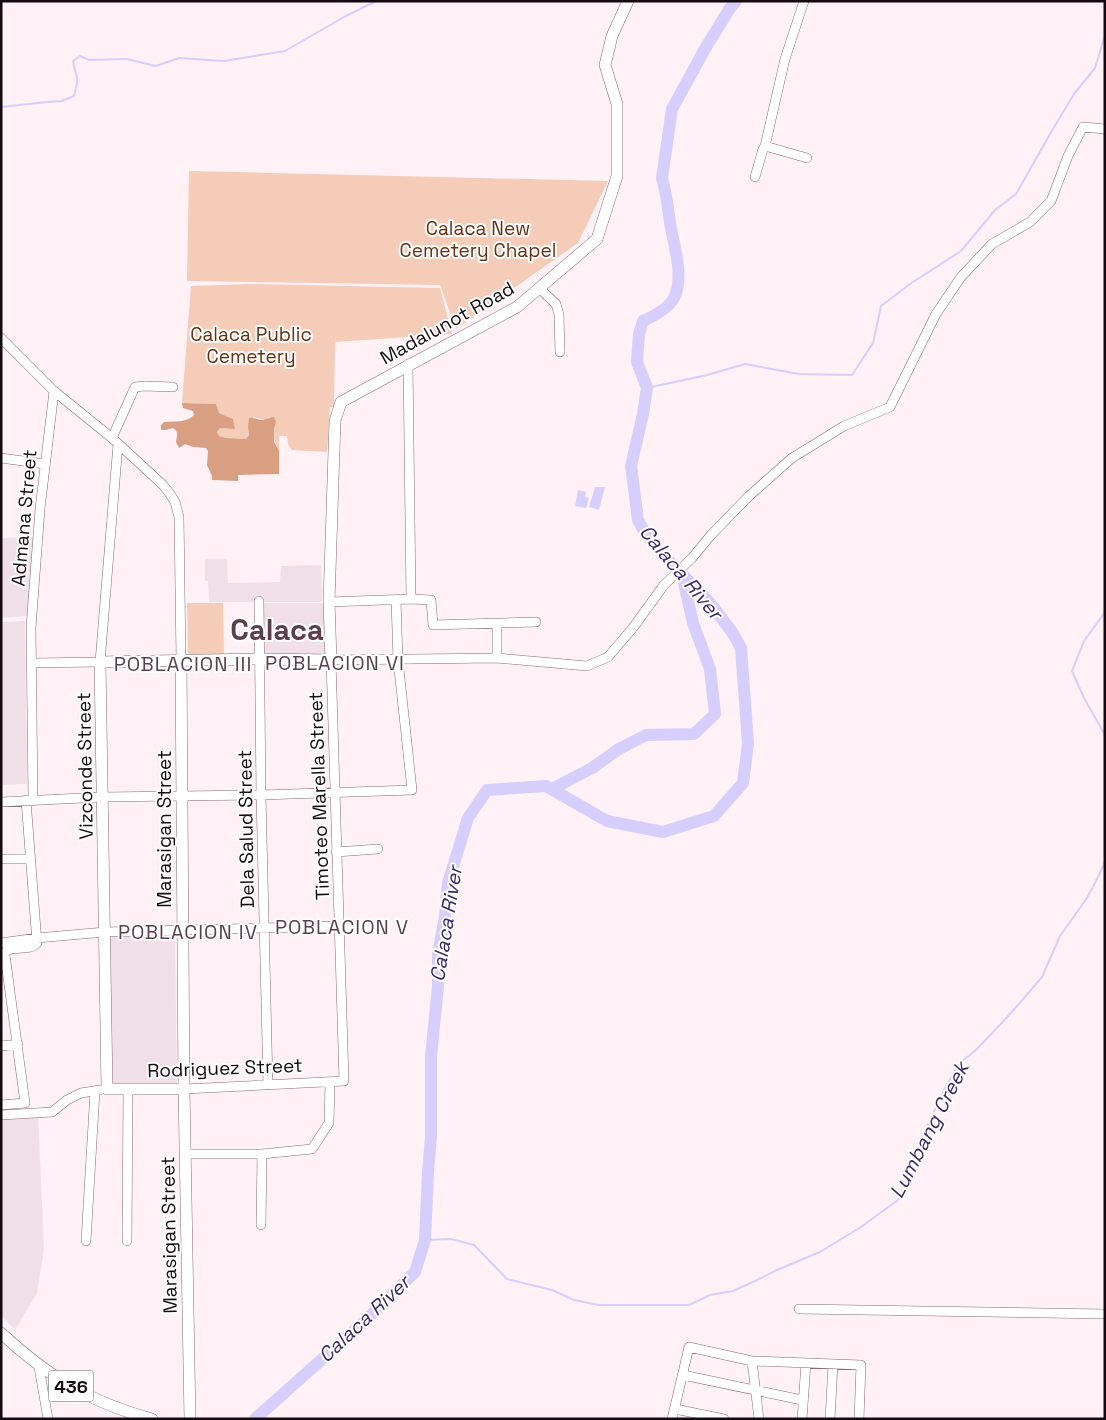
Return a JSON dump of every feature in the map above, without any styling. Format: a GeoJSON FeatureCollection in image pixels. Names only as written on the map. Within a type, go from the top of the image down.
{"type":"FeatureCollection","features":[{"type":"Feature","properties":{"kind":"main road","name":"Madalunot Road"},"geometry":{"type":"LineString","coordinates":[[330,660],[329,602],[334,421],[341,402],[408,364],[447,346],[517,307],[597,240],[617,176],[617,104],[605,65],[612,36],[628,2]]}},
{"type":"Feature","properties":{"kind":"main road"},"geometry":{"type":"LineString","coordinates":[[100,662],[260,659],[330,660]]}},
{"type":"Feature","properties":{"kind":"main road","name":"Marasigan Street"},"geometry":{"type":"LineString","coordinates":[[181,660],[182,931],[190,1419]]}},
{"type":"Feature","properties":{"kind":"main road","name":"Vizconde Street"},"geometry":{"type":"LineString","coordinates":[[100,662],[107,1089]]}},
{"type":"Feature","properties":{"kind":"main road","name":"Rodriguez Street"},"geometry":{"type":"LineString","coordinates":[[107,1089],[184,1089]]}},
{"type":"Feature","properties":{"kind":"main road","name":"436"},"geometry":{"type":"LineString","coordinates":[[1,1333],[39,1366],[70,1386],[128,1413],[152,1419]]}},
{"type":"Feature","properties":{"kind":"street"},"geometry":{"type":"LineString","coordinates":[[628,2],[634,1]]}},
{"type":"Feature","properties":{"kind":"street"},"geometry":{"type":"LineString","coordinates":[[754,177],[765,146],[785,58],[804,1]]}},
{"type":"Feature","properties":{"kind":"street"},"geometry":{"type":"LineString","coordinates":[[330,660],[497,658],[587,666],[608,657],[632,629],[664,586],[749,496],[792,458],[844,426],[890,407],[936,314],[961,277],[992,244],[1030,222],[1051,201],[1068,156],[1083,127],[1105,128]]}},
{"type":"Feature","properties":{"kind":"street"},"geometry":{"type":"LineString","coordinates":[[765,146],[807,158]]}},
{"type":"Feature","properties":{"kind":"street"},"geometry":{"type":"LineString","coordinates":[[539,288],[556,304],[559,315],[560,352]]}},
{"type":"Feature","properties":{"kind":"street","name":"Marasigan Street"},"geometry":{"type":"LineString","coordinates":[[1,338],[54,391],[115,441],[163,485],[170,494],[177,507],[179,517],[181,660]]}},
{"type":"Feature","properties":{"kind":"street"},"geometry":{"type":"LineString","coordinates":[[408,364],[411,599]]}},
{"type":"Feature","properties":{"kind":"street","name":"Vizconde Street"},"geometry":{"type":"LineString","coordinates":[[100,662],[115,441],[135,387],[173,387]]}},
{"type":"Feature","properties":{"kind":"street","name":"Admana Street"},"geometry":{"type":"LineString","coordinates":[[36,938],[30,858],[31,627],[45,464],[54,391]]}},
{"type":"Feature","properties":{"kind":"street"},"geometry":{"type":"LineString","coordinates":[[1,458],[45,464]]}},
{"type":"Feature","properties":{"kind":"street"},"geometry":{"type":"LineString","coordinates":[[1,802],[103,797],[261,796],[412,790],[398,660],[396,600]]}},
{"type":"Feature","properties":{"kind":"street"},"geometry":{"type":"LineString","coordinates":[[329,602],[431,600],[432,625],[536,622]]}},
{"type":"Feature","properties":{"kind":"street","name":"Dela Salud Street"},"geometry":{"type":"LineString","coordinates":[[259,601],[261,796],[268,1085]]}},
{"type":"Feature","properties":{"kind":"street"},"geometry":{"type":"LineString","coordinates":[[496,624],[497,658]]}},
{"type":"Feature","properties":{"kind":"street","name":"Timoteo Marella Street"},"geometry":{"type":"LineString","coordinates":[[330,660],[344,1082]]}},
{"type":"Feature","properties":{"kind":"street"},"geometry":{"type":"LineString","coordinates":[[32,663],[100,662]]}},
{"type":"Feature","properties":{"kind":"street"},"geometry":{"type":"LineString","coordinates":[[336,852],[378,849]]}},
{"type":"Feature","properties":{"kind":"street"},"geometry":{"type":"LineString","coordinates":[[1,859],[30,858]]}},
{"type":"Feature","properties":{"kind":"street"},"geometry":{"type":"LineString","coordinates":[[1,943],[105,932],[339,926]]}},
{"type":"Feature","properties":{"kind":"street"},"geometry":{"type":"LineString","coordinates":[[1,1105],[25,1103],[6,952],[9,949],[35,946],[37,943],[36,938]]}},
{"type":"Feature","properties":{"kind":"street"},"geometry":{"type":"LineString","coordinates":[[1,1046],[18,1044]]}},
{"type":"Feature","properties":{"kind":"street"},"geometry":{"type":"LineString","coordinates":[[185,1154],[262,1154],[312,1149],[329,1123],[330,1082]]}},
{"type":"Feature","properties":{"kind":"street","name":"Rodriguez Street"},"geometry":{"type":"LineString","coordinates":[[184,1089],[344,1082]]}},
{"type":"Feature","properties":{"kind":"street"},"geometry":{"type":"LineString","coordinates":[[127,1241],[128,1088]]}},
{"type":"Feature","properties":{"kind":"street"},"geometry":{"type":"LineString","coordinates":[[1,1115],[52,1112],[67,1100],[81,1093],[107,1089]]}},
{"type":"Feature","properties":{"kind":"street"},"geometry":{"type":"LineString","coordinates":[[86,1241],[95,1091]]}},
{"type":"Feature","properties":{"kind":"street"},"geometry":{"type":"LineString","coordinates":[[261,1225],[262,1154]]}},
{"type":"Feature","properties":{"kind":"street"},"geometry":{"type":"LineString","coordinates":[[799,1309],[1105,1314]]}},
{"type":"Feature","properties":{"kind":"street"},"geometry":{"type":"LineString","coordinates":[[672,1419],[689,1347],[752,1361],[861,1365],[859,1419]]}},
{"type":"Feature","properties":{"kind":"street"},"geometry":{"type":"LineString","coordinates":[[752,1361],[759,1419]]}},
{"type":"Feature","properties":{"kind":"street"},"geometry":{"type":"LineString","coordinates":[[802,1419],[806,1363]]}},
{"type":"Feature","properties":{"kind":"street"},"geometry":{"type":"LineString","coordinates":[[830,1419],[833,1364]]}},
{"type":"Feature","properties":{"kind":"street"},"geometry":{"type":"LineString","coordinates":[[39,1366],[48,1419]]}},
{"type":"Feature","properties":{"kind":"street"},"geometry":{"type":"LineString","coordinates":[[683,1375],[802,1400]]}},
{"type":"Feature","properties":{"kind":"street"},"geometry":{"type":"LineString","coordinates":[[675,1409],[724,1419]]}},
{"type":"Feature","properties":{"kind":"shaded area"},"geometry":{"type":"Polygon","coordinates":[[[182,403],[216,404],[219,413],[233,419],[235,429],[220,428],[217,432],[219,436],[226,438],[246,439],[249,435],[249,418],[263,420],[274,417],[276,422],[274,442],[279,450],[279,474],[238,475],[238,481],[212,480],[207,465],[208,451],[206,448],[185,444],[179,448],[176,442],[177,434],[173,428],[161,430],[161,425],[164,422],[184,420],[194,415],[193,411],[183,408],[182,403]]]}},
{"type":"Feature","properties":{"kind":"shaded area"},"geometry":{"type":"Polygon","coordinates":[[[595,487],[605,487],[599,510],[589,507],[595,487]]]}},
{"type":"Feature","properties":{"kind":"shaded area"},"geometry":{"type":"Polygon","coordinates":[[[578,490],[586,492],[585,497],[589,498],[586,508],[575,506],[578,490]]]}},
{"type":"Feature","properties":{"kind":"shaded area"},"geometry":{"type":"Polygon","coordinates":[[[36,537],[27,616],[1,618],[1,538],[36,537]]]}},
{"type":"Feature","properties":{"kind":"shaded area"},"geometry":{"type":"Polygon","coordinates":[[[205,559],[227,559],[228,583],[280,582],[281,566],[321,565],[322,602],[209,602],[208,581],[205,581],[205,559]]]}},
{"type":"Feature","properties":{"kind":"shaded area"},"geometry":{"type":"Polygon","coordinates":[[[264,603],[326,603],[326,656],[264,657],[264,603]]]}},
{"type":"Feature","properties":{"kind":"shaded area"},"geometry":{"type":"Polygon","coordinates":[[[25,621],[27,784],[1,785],[1,622],[25,621]]]}},
{"type":"Feature","properties":{"kind":"shaded area"},"geometry":{"type":"Polygon","coordinates":[[[175,935],[177,1083],[111,1084],[109,936],[175,935]]]}},
{"type":"Feature","properties":{"kind":"shaded area"},"geometry":{"type":"Polygon","coordinates":[[[38,1115],[44,1250],[37,1293],[15,1330],[1,1315],[1,1118],[38,1115]]]}},
{"type":"Feature","properties":{"kind":"green space","name":"Calaca New Cemetery Chapel"},"geometry":{"type":"Polygon","coordinates":[[[189,171],[608,181],[578,243],[456,329],[440,285],[187,281],[189,171]]]}},
{"type":"Feature","properties":{"kind":"green space","name":"Calaca Public Cemetery"},"geometry":{"type":"Polygon","coordinates":[[[250,284],[440,288],[452,334],[335,342],[334,407],[330,407],[327,452],[292,450],[288,444],[287,436],[279,436],[279,450],[274,436],[276,422],[270,417],[265,420],[253,417],[248,428],[249,435],[246,439],[226,438],[219,436],[217,432],[220,428],[235,429],[233,419],[219,413],[216,404],[182,403],[191,286],[250,284]]]}},
{"type":"Feature","properties":{"kind":"green space"},"geometry":{"type":"Polygon","coordinates":[[[187,603],[223,603],[224,656],[191,656],[188,654],[187,603]]]}},
{"type":"Feature","properties":{"kind":"waterway"},"geometry":{"type":"LineString","coordinates":[[1,107],[62,101],[74,96],[77,80],[73,61],[80,56],[89,60],[127,59],[156,66],[179,58],[224,61],[285,51],[376,1]]}},
{"type":"Feature","properties":{"kind":"waterway","name":"Calaca River"},"geometry":{"type":"LineString","coordinates":[[255,1419],[366,1320],[415,1272],[425,1240],[431,1137],[431,1056],[438,986],[438,953],[445,916],[448,883],[468,818],[487,790],[546,786],[607,821],[663,832],[714,816],[743,783],[748,743],[741,648],[732,632],[710,603],[647,536],[638,520],[631,466],[647,388],[637,362],[639,334],[643,321],[668,306],[674,298],[678,282],[676,254],[662,178],[672,109],[706,47],[736,1]]}},
{"type":"Feature","properties":{"kind":"waterway"},"geometry":{"type":"LineString","coordinates":[[647,388],[707,375],[745,364],[799,374],[852,375],[873,343],[881,306],[910,284],[961,251],[995,210],[1016,194],[1074,94],[1095,68],[1105,35]]}},
{"type":"Feature","properties":{"kind":"waterway"},"geometry":{"type":"LineString","coordinates":[[552,789],[592,768],[619,749],[646,735],[694,734],[715,714],[710,669],[693,623],[682,574]]}},
{"type":"Feature","properties":{"kind":"waterway","name":"Lumbang Creek"},"geometry":{"type":"LineString","coordinates":[[1105,612],[1084,641],[1072,671],[1084,698],[1105,735]]}},
{"type":"Feature","properties":{"kind":"waterway","name":"Lumbang Creek"},"geometry":{"type":"LineString","coordinates":[[425,1240],[451,1239],[474,1245],[507,1279],[552,1290],[574,1300],[599,1305],[689,1305],[710,1295],[733,1291],[820,1252],[861,1227],[898,1200],[908,1179],[924,1133],[946,1086],[959,1064],[977,1049],[1042,977],[1060,936],[1087,898],[1105,862]]}},
{"type":"Feature","properties":{"kind":"district","name":"Calaca"},"geometry":{"type":"Point","coordinates":[277,629]}},
{"type":"Feature","properties":{"kind":"district","name":"POBLACION VI"},"geometry":{"type":"Point","coordinates":[335,663]}},
{"type":"Feature","properties":{"kind":"district","name":"POBLACION III"},"geometry":{"type":"Point","coordinates":[183,664]}},
{"type":"Feature","properties":{"kind":"district","name":"POBLACION V"},"geometry":{"type":"Point","coordinates":[342,927]}},
{"type":"Feature","properties":{"kind":"district","name":"POBLACION IV"},"geometry":{"type":"Point","coordinates":[188,932]}}]}
